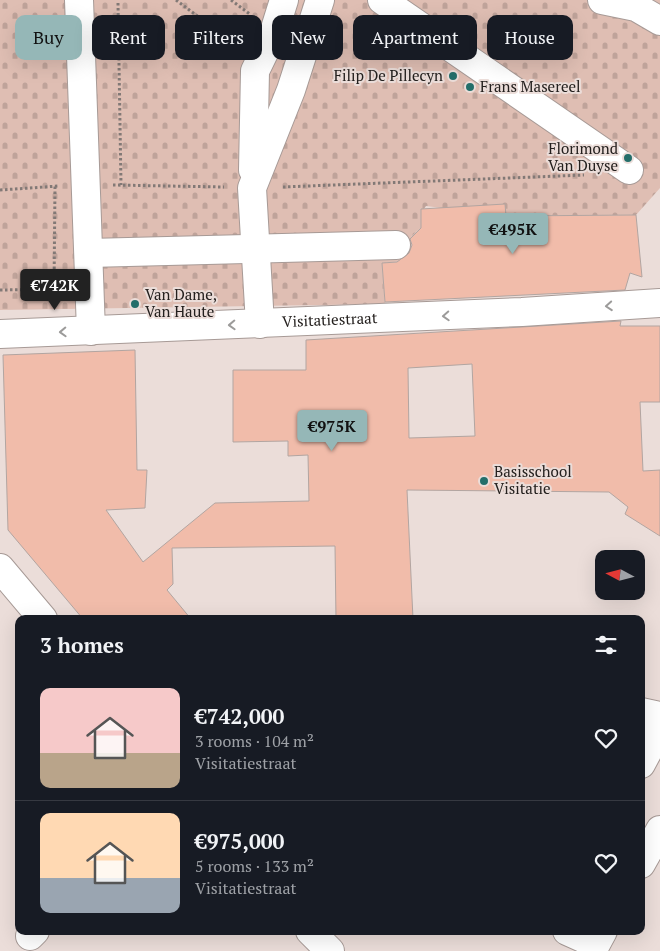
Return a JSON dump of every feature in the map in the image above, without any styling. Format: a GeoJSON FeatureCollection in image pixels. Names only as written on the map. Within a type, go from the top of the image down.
{"type":"FeatureCollection","features":[{"type":"Feature","properties":{"kind":"street"},"geometry":{"type":"LineString","coordinates":[[79,0],[91,331]]}},
{"type":"Feature","properties":{"kind":"street"},"geometry":{"type":"LineString","coordinates":[[260,324],[252,188],[255,70],[274,32],[284,0]]}},
{"type":"Feature","properties":{"kind":"street"},"geometry":{"type":"LineString","coordinates":[[252,188],[291,90],[320,0]]}},
{"type":"Feature","properties":{"kind":"street"},"geometry":{"type":"LineString","coordinates":[[382,0],[629,170]]}},
{"type":"Feature","properties":{"kind":"street"},"geometry":{"type":"LineString","coordinates":[[602,0],[636,7],[660,20]]}},
{"type":"Feature","properties":{"kind":"street"},"geometry":{"type":"LineString","coordinates":[[255,70],[291,90]]}},
{"type":"Feature","properties":{"kind":"street"},"geometry":{"type":"LineString","coordinates":[[89,253],[396,245]]}},
{"type":"Feature","properties":{"kind":"street","name":"Visitatiestraat"},"geometry":{"type":"LineString","coordinates":[[0,334],[522,312],[659,303]]}},
{"type":"Feature","properties":{"kind":"street"},"geometry":{"type":"LineString","coordinates":[[0,568],[40,615]]}},
{"type":"Feature","properties":{"kind":"street"},"geometry":{"type":"LineString","coordinates":[[645,713],[660,716]]}},
{"type":"Feature","properties":{"kind":"street"},"geometry":{"type":"LineString","coordinates":[[645,757],[660,729]]}},
{"type":"Feature","properties":{"kind":"street"},"geometry":{"type":"LineString","coordinates":[[645,857],[660,830]]}},
{"type":"Feature","properties":{"kind":"street"},"geometry":{"type":"LineString","coordinates":[[314,935],[330,951]]}},
{"type":"Feature","properties":{"kind":"street"},"geometry":{"type":"LineString","coordinates":[[576,935],[596,944],[601,935]]}},
{"type":"Feature","properties":{"kind":"path"},"geometry":{"type":"LineString","coordinates":[[176,0],[241,49],[255,70]]}},
{"type":"Feature","properties":{"kind":"path"},"geometry":{"type":"LineString","coordinates":[[240,6],[242,0]]}},
{"type":"Feature","properties":{"kind":"path"},"geometry":{"type":"LineString","coordinates":[[118,3],[121,185]]}},
{"type":"Feature","properties":{"kind":"path"},"geometry":{"type":"LineString","coordinates":[[0,190],[86,185],[252,188],[592,174],[606,154]]}},
{"type":"Feature","properties":{"kind":"path"},"geometry":{"type":"LineString","coordinates":[[0,290],[90,289]]}},
{"type":"Feature","properties":{"kind":"green space"},"geometry":{"type":"Polygon","coordinates":[[[0,0],[660,0],[660,188],[636,215],[506,216],[426,206],[421,213],[421,228],[410,238],[406,246],[405,261],[382,263],[385,304],[0,310],[0,0]]]}},
{"type":"Feature","properties":{"kind":"building"},"geometry":{"type":"Polygon","coordinates":[[[505,204],[506,216],[636,215],[642,277],[630,273],[625,290],[385,302],[382,263],[397,262],[409,253],[412,245],[410,239],[421,228],[421,209],[505,204]]]}},
{"type":"Feature","properties":{"kind":"building","name":"Basisschool Visitatie"},"geometry":{"type":"Polygon","coordinates":[[[621,321],[620,326],[660,326],[660,402],[640,402],[643,471],[660,470],[660,536],[625,514],[628,507],[609,492],[407,490],[413,615],[336,615],[335,546],[172,548],[173,584],[167,590],[188,615],[80,615],[8,530],[3,355],[135,350],[137,470],[147,470],[145,508],[106,510],[143,562],[215,503],[309,501],[308,455],[288,456],[288,441],[233,442],[233,370],[306,370],[306,340],[621,321]],[[472,364],[408,368],[409,438],[475,436],[472,364]]]}},
{"type":"Feature","properties":{"kind":"place","name":"Filip De Pillecyn"},"geometry":{"type":"Point","coordinates":[453,76]}},
{"type":"Feature","properties":{"kind":"place","name":"Frans Masereel"},"geometry":{"type":"Point","coordinates":[470,87]}},
{"type":"Feature","properties":{"kind":"place","name":"Florimond Van Duyse"},"geometry":{"type":"Point","coordinates":[628,158]}},
{"type":"Feature","properties":{"kind":"place","name":"Van Dame, Van Haute"},"geometry":{"type":"Point","coordinates":[135,304]}},
{"type":"Feature","properties":{"kind":"place","name":"Basisschool Visitatie"},"geometry":{"type":"Point","coordinates":[484,481]}}]}
